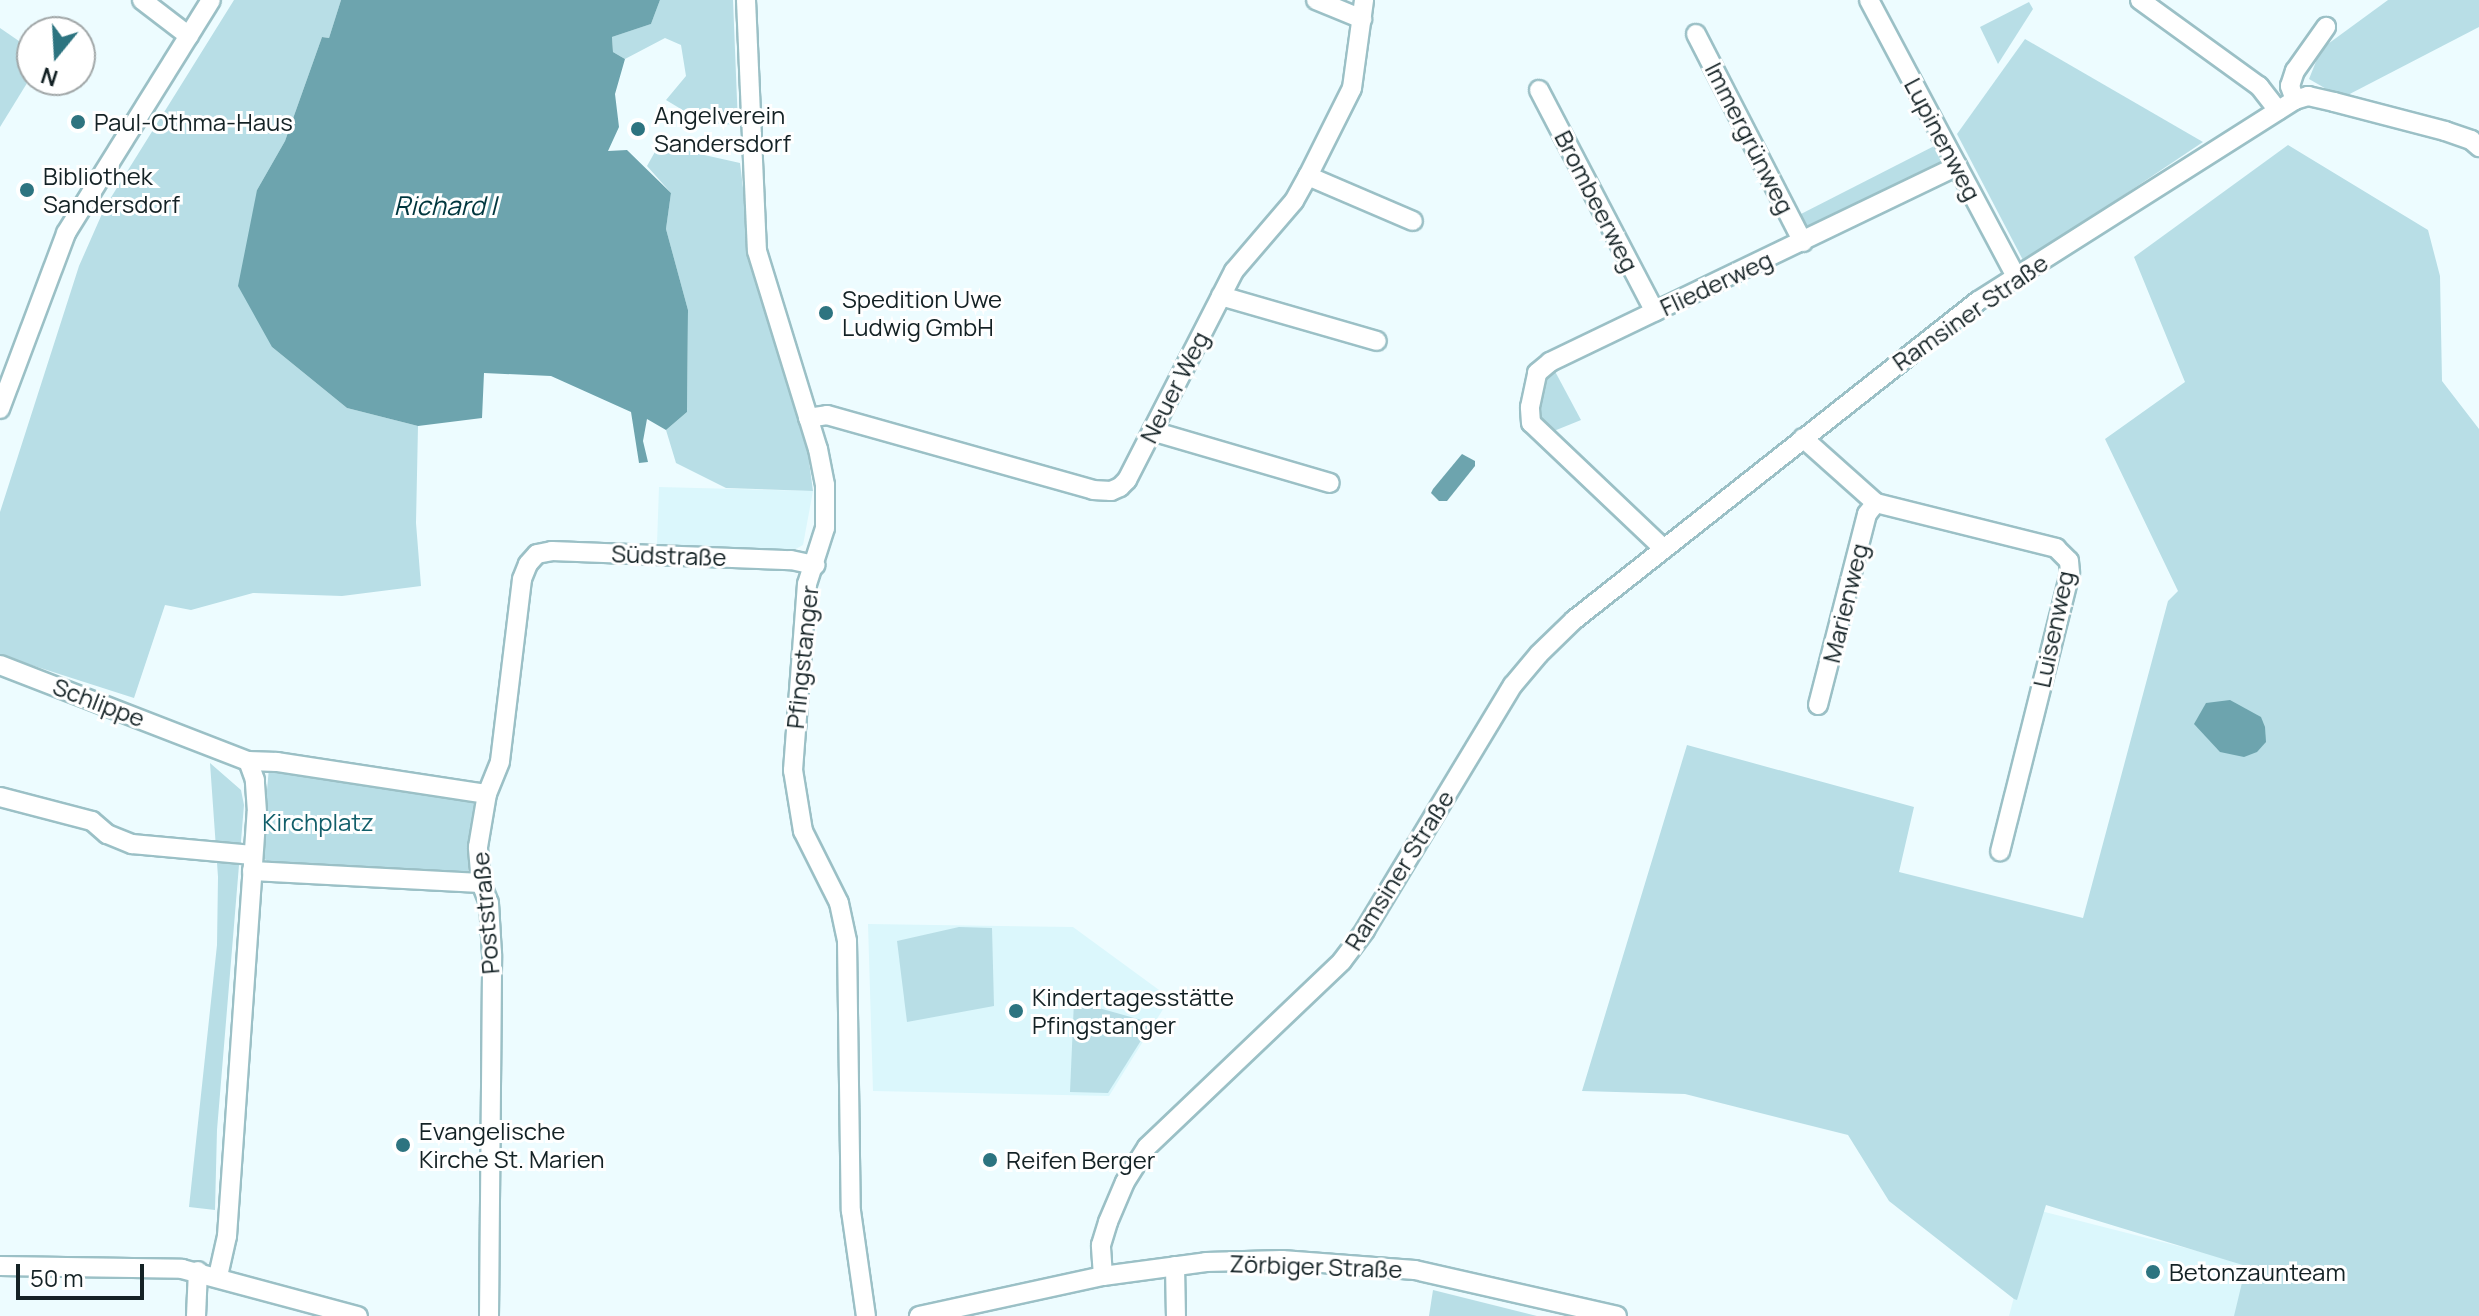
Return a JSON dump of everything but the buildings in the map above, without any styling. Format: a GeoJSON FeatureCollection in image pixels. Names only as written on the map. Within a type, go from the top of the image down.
{"type":"FeatureCollection","features":[{"type":"Feature","properties":{"kind":"street"},"geometry":{"type":"LineString","coordinates":[[142,0],[189,36]]}},
{"type":"Feature","properties":{"kind":"street"},"geometry":{"type":"LineString","coordinates":[[0,409],[66,233],[211,0]]}},
{"type":"Feature","properties":{"kind":"street","name":"Pfingstanger"},"geometry":{"type":"LineString","coordinates":[[746,0],[754,233],[760,268],[818,449],[827,507],[815,565],[805,595],[794,741],[794,786],[803,831],[839,903],[847,941],[849,1168],[856,1256],[866,1316]]}},
{"type":"Feature","properties":{"kind":"street"},"geometry":{"type":"LineString","coordinates":[[1316,0],[1363,9]]}},
{"type":"Feature","properties":{"kind":"street","name":"Lupinenweg"},"geometry":{"type":"LineString","coordinates":[[1869,0],[2016,277]]}},
{"type":"Feature","properties":{"kind":"street"},"geometry":{"type":"LineString","coordinates":[[2140,0],[2259,86],[2278,110]]}},
{"type":"Feature","properties":{"kind":"street","name":"Neuer Weg"},"geometry":{"type":"LineString","coordinates":[[808,418],[827,415],[1102,492],[1111,491],[1127,480],[1243,257],[1294,201],[1308,176],[1352,88],[1363,9]]}},
{"type":"Feature","properties":{"kind":"street"},"geometry":{"type":"LineString","coordinates":[[2326,27],[2295,71],[2290,86],[2295,100],[2308,96],[2476,138]]}},
{"type":"Feature","properties":{"kind":"street","name":"Immergrünweg"},"geometry":{"type":"LineString","coordinates":[[1696,34],[1803,242]]}},
{"type":"Feature","properties":{"kind":"street","name":"Brombeerweg"},"geometry":{"type":"LineString","coordinates":[[1539,90],[1655,312]]}},
{"type":"Feature","properties":{"kind":"street","name":"Ramsiner Straße"},"geometry":{"type":"LineString","coordinates":[[1103,1276],[1101,1245],[1108,1222],[1125,1182],[1147,1147],[1342,961],[1365,930],[1524,669],[1574,620],[1944,326],[2295,100]]}},
{"type":"Feature","properties":{"kind":"street","name":"Fliederweg"},"geometry":{"type":"LineString","coordinates":[[1664,549],[1531,423],[1530,407],[1538,372],[1550,362],[1957,166]]}},
{"type":"Feature","properties":{"kind":"street"},"geometry":{"type":"LineString","coordinates":[[1308,176],[1413,221]]}},
{"type":"Feature","properties":{"kind":"street"},"geometry":{"type":"LineString","coordinates":[[1221,296],[1377,341]]}},
{"type":"Feature","properties":{"kind":"street"},"geometry":{"type":"LineString","coordinates":[[1152,431],[1330,483]]}},
{"type":"Feature","properties":{"kind":"street","name":"Luisenweg"},"geometry":{"type":"LineString","coordinates":[[1803,438],[1876,503],[2056,548],[2069,561],[2070,573],[2000,851]]}},
{"type":"Feature","properties":{"kind":"street","name":"Marienweg"},"geometry":{"type":"LineString","coordinates":[[1818,705],[1867,514],[1876,503]]}},
{"type":"Feature","properties":{"kind":"street","name":"Südstraße"},"geometry":{"type":"LineString","coordinates":[[528,564],[537,554],[552,551],[791,560],[815,565]]}},
{"type":"Feature","properties":{"kind":"street","name":"Poststraße"},"geometry":{"type":"LineString","coordinates":[[489,1316],[492,954],[489,903],[481,883],[478,847],[487,794],[500,761],[522,579],[528,564]]}},
{"type":"Feature","properties":{"kind":"street","name":"Schlippe"},"geometry":{"type":"LineString","coordinates":[[0,665],[199,739],[248,761]]}},
{"type":"Feature","properties":{"kind":"street"},"geometry":{"type":"LineString","coordinates":[[218,1276],[227,1236],[257,798],[248,761],[277,762],[487,794]]}},
{"type":"Feature","properties":{"kind":"street"},"geometry":{"type":"LineString","coordinates":[[0,797],[92,821],[107,834],[132,844],[252,863],[481,883]]}},
{"type":"Feature","properties":{"kind":"street","name":"Zörbiger Straße"},"geometry":{"type":"LineString","coordinates":[[919,1316],[1103,1276],[1175,1266],[1282,1260],[1385,1266],[1472,1280],[1617,1316]]}},
{"type":"Feature","properties":{"kind":"street"},"geometry":{"type":"LineString","coordinates":[[0,1266],[160,1267],[198,1271],[358,1316]]}},
{"type":"Feature","properties":{"kind":"street"},"geometry":{"type":"LineString","coordinates":[[1175,1266],[1176,1316]]}},
{"type":"Feature","properties":{"kind":"street"},"geometry":{"type":"LineString","coordinates":[[196,1316],[198,1271]]}},
{"type":"Feature","properties":{"kind":"shaded area"},"geometry":{"type":"Polygon","coordinates":[[[659,487],[813,491],[803,545],[790,552],[657,544],[659,487]]]}},
{"type":"Feature","properties":{"kind":"shaded area","name":"Kindertagesstätte Pfingstanger"},"geometry":{"type":"Polygon","coordinates":[[[868,924],[1073,927],[1170,998],[1109,1096],[873,1091],[868,924]]]}},
{"type":"Feature","properties":{"kind":"shaded area"},"geometry":{"type":"Polygon","coordinates":[[[2037,1210],[2284,1273],[2271,1316],[2009,1316],[2037,1210]]]}},
{"type":"Feature","properties":{"kind":"green space"},"geometry":{"type":"Polygon","coordinates":[[[234,0],[341,0],[329,38],[322,37],[285,141],[257,190],[272,347],[347,408],[418,426],[416,523],[421,586],[342,596],[253,593],[191,610],[165,605],[134,698],[0,655],[0,512],[79,266],[105,207],[234,0]]]}},
{"type":"Feature","properties":{"kind":"green space"},"geometry":{"type":"Polygon","coordinates":[[[660,0],[733,0],[738,125],[704,123],[666,100],[686,76],[681,45],[665,38],[625,59],[613,52],[612,37],[651,24],[660,0]]]}},
{"type":"Feature","properties":{"kind":"green space"},"geometry":{"type":"Polygon","coordinates":[[[2388,0],[2479,0],[2479,27],[2342,98],[2309,79],[2321,49],[2388,0]]]}},
{"type":"Feature","properties":{"kind":"green space"},"geometry":{"type":"Polygon","coordinates":[[[2029,2],[2033,9],[1998,64],[1980,27],[2029,2]]]}},
{"type":"Feature","properties":{"kind":"green space"},"geometry":{"type":"Polygon","coordinates":[[[0,28],[16,39],[16,96],[19,96],[0,127],[0,28]]]}},
{"type":"Feature","properties":{"kind":"green space"},"geometry":{"type":"Polygon","coordinates":[[[2025,39],[2203,142],[2024,262],[1957,134],[2025,39]]]}},
{"type":"Feature","properties":{"kind":"green space"},"geometry":{"type":"Polygon","coordinates":[[[665,134],[691,152],[740,163],[751,253],[806,439],[813,491],[726,488],[676,463],[666,430],[687,412],[688,310],[666,229],[671,193],[647,166],[665,134]]]}},
{"type":"Feature","properties":{"kind":"green space"},"geometry":{"type":"Polygon","coordinates":[[[1944,141],[1957,166],[1804,244],[1792,219],[1944,141]]]}},
{"type":"Feature","properties":{"kind":"green space"},"geometry":{"type":"Polygon","coordinates":[[[2288,145],[2428,230],[2440,276],[2442,381],[2479,429],[2479,1316],[2234,1316],[2246,1266],[2046,1205],[2017,1300],[1889,1201],[1848,1135],[1685,1094],[1582,1091],[1687,745],[1914,807],[1899,872],[2083,918],[2168,601],[2178,591],[2105,439],[2185,382],[2134,257],[2288,145]]]}},
{"type":"Feature","properties":{"kind":"green space"},"geometry":{"type":"Polygon","coordinates":[[[1550,362],[1581,420],[1544,435],[1531,402],[1550,362]]]}},
{"type":"Feature","properties":{"kind":"green space"},"geometry":{"type":"Polygon","coordinates":[[[210,763],[241,790],[244,805],[217,1130],[215,1210],[189,1207],[217,945],[218,877],[210,763]]]}},
{"type":"Feature","properties":{"kind":"green space","name":"Kirchplatz"},"geometry":{"type":"Polygon","coordinates":[[[269,768],[476,797],[467,883],[272,865],[261,856],[269,768]]]}},
{"type":"Feature","properties":{"kind":"green space"},"geometry":{"type":"Polygon","coordinates":[[[959,927],[992,928],[994,1006],[907,1022],[897,941],[959,927]]]}},
{"type":"Feature","properties":{"kind":"green space"},"geometry":{"type":"Polygon","coordinates":[[[1074,1001],[1152,1023],[1108,1093],[1070,1092],[1074,1001]]]}},
{"type":"Feature","properties":{"kind":"green space"},"geometry":{"type":"Polygon","coordinates":[[[1433,1290],[1537,1316],[1429,1316],[1433,1290]]]}},
{"type":"Feature","properties":{"kind":"water","name":"Richard I"},"geometry":{"type":"Polygon","coordinates":[[[341,0],[660,0],[651,24],[612,37],[613,52],[625,59],[615,94],[619,127],[608,151],[627,150],[671,193],[666,229],[688,310],[687,412],[666,430],[647,419],[643,441],[648,462],[639,463],[631,412],[551,376],[484,373],[482,418],[418,426],[347,408],[272,347],[238,286],[257,190],[285,141],[322,37],[329,38],[341,0]]]}},
{"type":"Feature","properties":{"kind":"water"},"geometry":{"type":"Polygon","coordinates":[[[1462,454],[1475,461],[1475,466],[1447,501],[1439,501],[1431,493],[1462,454]]]}},
{"type":"Feature","properties":{"kind":"water"},"geometry":{"type":"Polygon","coordinates":[[[2230,700],[2261,717],[2265,727],[2266,742],[2257,752],[2244,757],[2220,752],[2194,724],[2206,703],[2230,700]]]}},
{"type":"Feature","properties":{"kind":"place","name":"Paul-Othma-Haus"},"geometry":{"type":"Point","coordinates":[78,122]}},
{"type":"Feature","properties":{"kind":"place","name":"Angelverein Sandersdorf"},"geometry":{"type":"Point","coordinates":[638,129]}},
{"type":"Feature","properties":{"kind":"place","name":"Bibliothek Sandersdorf"},"geometry":{"type":"Point","coordinates":[27,190]}},
{"type":"Feature","properties":{"kind":"place","name":"Spedition Uwe Ludwig GmbH"},"geometry":{"type":"Point","coordinates":[826,313]}},
{"type":"Feature","properties":{"kind":"place","name":"Kindertagesstätte Pfingstanger"},"geometry":{"type":"Point","coordinates":[1016,1011]}},
{"type":"Feature","properties":{"kind":"place","name":"Evangelische Kirche St. Marien"},"geometry":{"type":"Point","coordinates":[403,1145]}},
{"type":"Feature","properties":{"kind":"place","name":"Reifen Berger"},"geometry":{"type":"Point","coordinates":[990,1160]}},
{"type":"Feature","properties":{"kind":"place","name":"Betonzaunteam"},"geometry":{"type":"Point","coordinates":[2153,1272]}}]}
